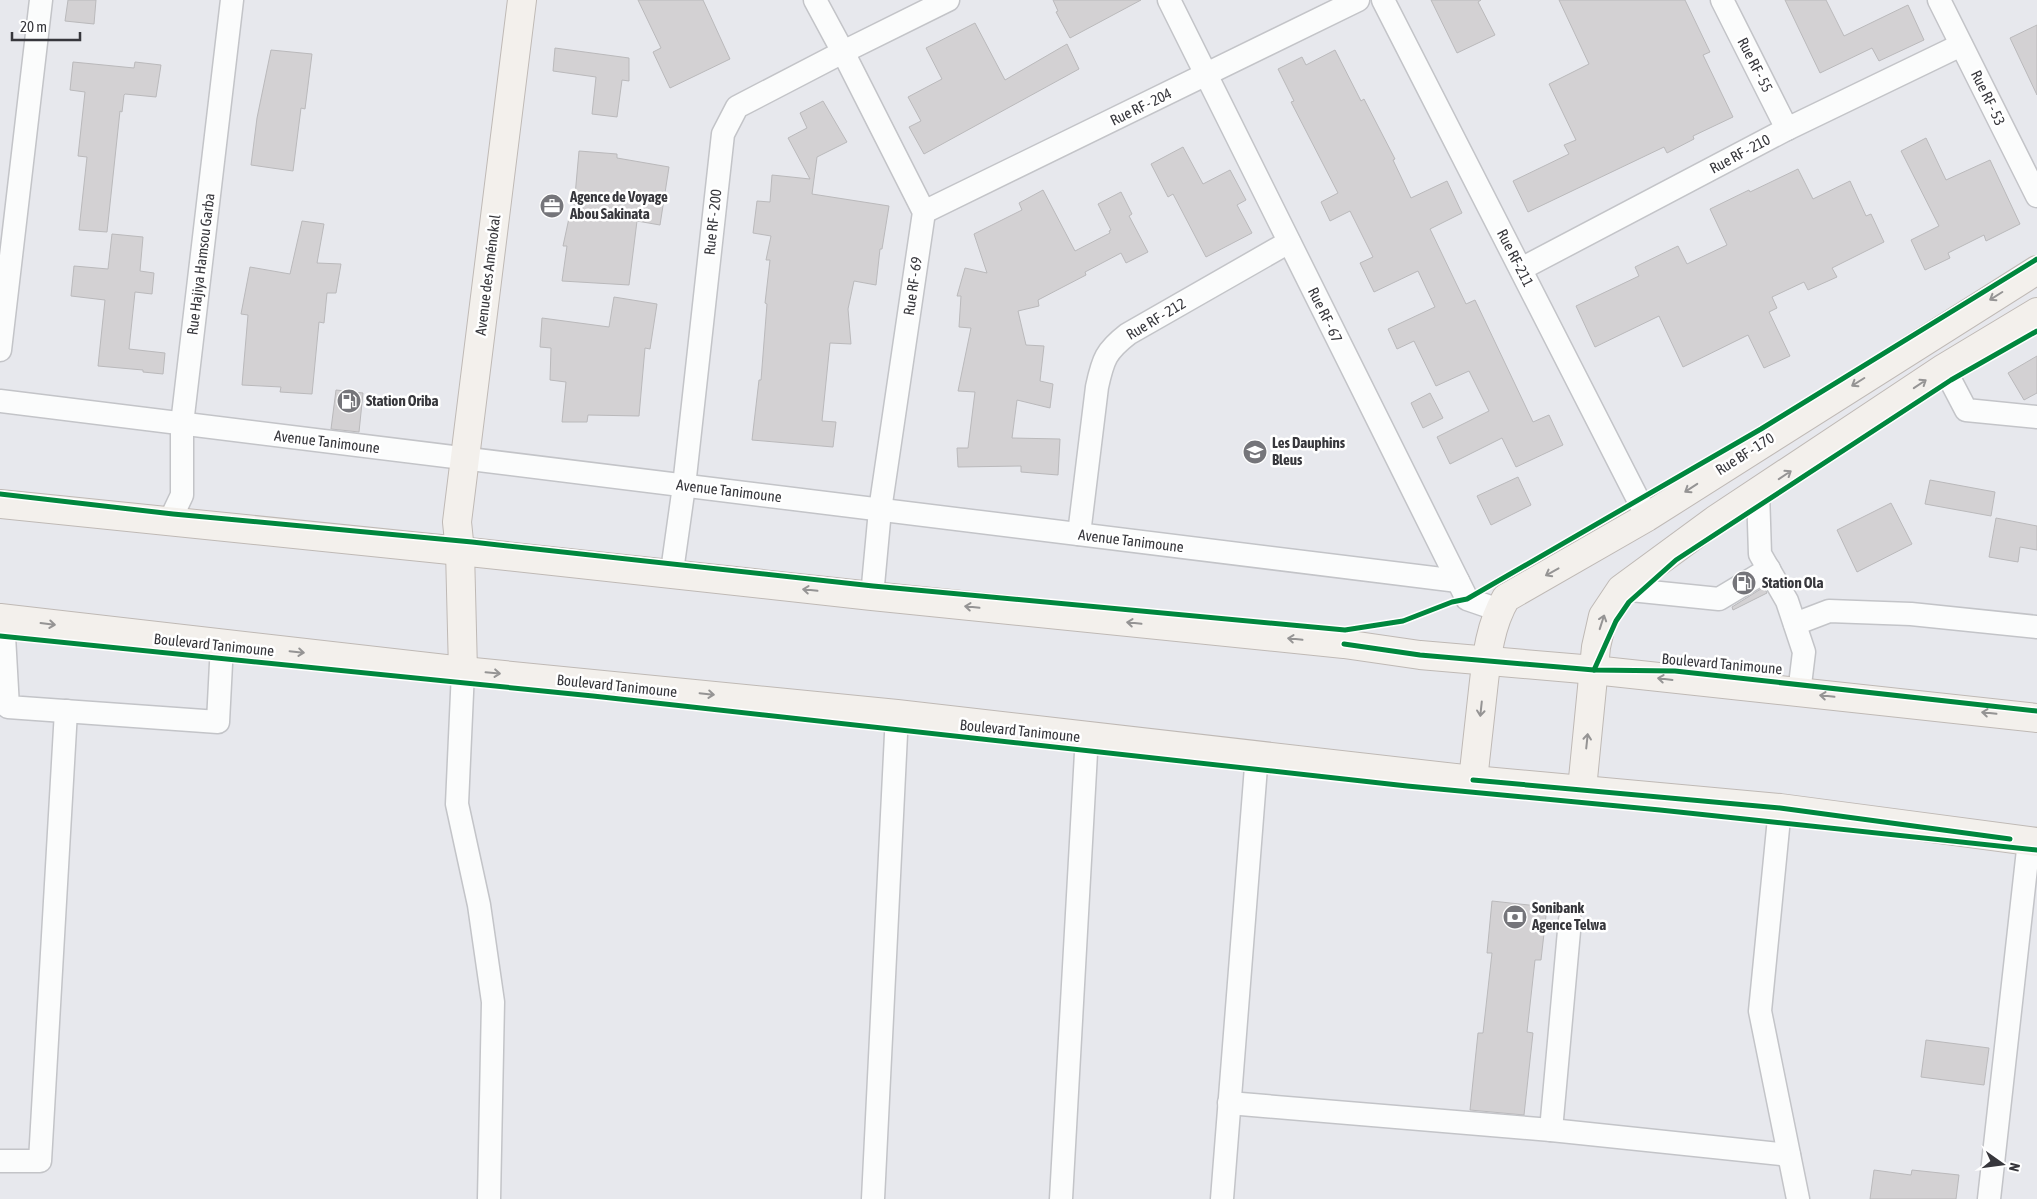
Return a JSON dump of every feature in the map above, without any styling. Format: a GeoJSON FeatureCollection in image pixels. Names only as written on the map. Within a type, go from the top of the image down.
{"type":"FeatureCollection","features":[{"type":"Feature","properties":{"kind":"main road","name":"Avenue des Aménokal"},"geometry":{"type":"LineString","coordinates":[[463,671],[460,551],[457,522],[522,0]]}},
{"type":"Feature","properties":{"kind":"main road","name":"Rue BF - 170"},"geometry":{"type":"LineString","coordinates":[[1473,780],[1486,660],[1499,610],[1506,598],[1647,516],[2037,270]]}},
{"type":"Feature","properties":{"kind":"main road"},"geometry":{"type":"LineString","coordinates":[[1582,789],[1600,625],[1606,610],[1621,589],[1678,546],[1944,368],[2037,312]]}},
{"type":"Feature","properties":{"kind":"main road","name":"Boulevard Tanimoune"},"geometry":{"type":"LineString","coordinates":[[0,504],[1344,644],[1420,655],[1594,670],[2037,718]]}},
{"type":"Feature","properties":{"kind":"main road","name":"Boulevard Tanimoune"},"geometry":{"type":"LineString","coordinates":[[1,618],[463,671],[898,714],[1473,780],[1780,808],[2033,842]]}},
{"type":"Feature","properties":{"kind":"street"},"geometry":{"type":"LineString","coordinates":[[0,350],[40,0]]}},
{"type":"Feature","properties":{"kind":"street","name":"Rue Hajiya Hamsou Garba"},"geometry":{"type":"LineString","coordinates":[[182,523],[173,514],[182,494],[182,424],[232,0]]}},
{"type":"Feature","properties":{"kind":"street"},"geometry":{"type":"LineString","coordinates":[[815,0],[924,212]]}},
{"type":"Feature","properties":{"kind":"street","name":"Rue RF - 200"},"geometry":{"type":"LineString","coordinates":[[674,574],[723,134],[737,107],[948,0]]}},
{"type":"Feature","properties":{"kind":"street","name":"Rue RF - 67"},"geometry":{"type":"LineString","coordinates":[[1170,0],[1466,599],[1499,610]]}},
{"type":"Feature","properties":{"kind":"street","name":"Rue RF - 204"},"geometry":{"type":"LineString","coordinates":[[924,212],[1358,0]]}},
{"type":"Feature","properties":{"kind":"street","name":"Rue RF-211"},"geometry":{"type":"LineString","coordinates":[[1383,0],[1647,516]]}},
{"type":"Feature","properties":{"kind":"street","name":"Rue RF - 55"},"geometry":{"type":"LineString","coordinates":[[1722,0],[1787,130]]}},
{"type":"Feature","properties":{"kind":"street","name":"Rue RF - 53"},"geometry":{"type":"LineString","coordinates":[[1939,0],[2037,196]]}},
{"type":"Feature","properties":{"kind":"street","name":"Rue RF - 210"},"geometry":{"type":"LineString","coordinates":[[1521,269],[1787,130],[1962,45]]}},
{"type":"Feature","properties":{"kind":"street","name":"Rue RF - 69"},"geometry":{"type":"LineString","coordinates":[[872,596],[880,510],[924,212]]}},
{"type":"Feature","properties":{"kind":"street","name":"Rue RF - 212"},"geometry":{"type":"LineString","coordinates":[[1078,534],[1097,387],[1102,364],[1112,346],[1128,334],[1289,242]]}},
{"type":"Feature","properties":{"kind":"street"},"geometry":{"type":"LineString","coordinates":[[1944,368],[1966,410],[2037,417]]}},
{"type":"Feature","properties":{"kind":"street","name":"Avenue Tanimoune"},"geometry":{"type":"LineString","coordinates":[[0,402],[1458,581]]}},
{"type":"Feature","properties":{"kind":"street"},"geometry":{"type":"LineString","coordinates":[[1758,492],[1760,554],[1787,601],[1804,652],[1799,693]]}},
{"type":"Feature","properties":{"kind":"street"},"geometry":{"type":"LineString","coordinates":[[1621,589],[1719,599],[1769,569]]}},
{"type":"Feature","properties":{"kind":"street"},"geometry":{"type":"LineString","coordinates":[[1795,624],[1829,611],[1912,614],[2037,627]]}},
{"type":"Feature","properties":{"kind":"street"},"geometry":{"type":"LineString","coordinates":[[1,618],[8,707],[218,722],[222,644]]}},
{"type":"Feature","properties":{"kind":"street"},"geometry":{"type":"LineString","coordinates":[[463,671],[457,804],[479,905],[493,1002],[489,1199]]}},
{"type":"Feature","properties":{"kind":"street"},"geometry":{"type":"LineString","coordinates":[[0,1161],[40,1161],[66,711]]}},
{"type":"Feature","properties":{"kind":"street"},"geometry":{"type":"LineString","coordinates":[[873,1199],[898,714]]}},
{"type":"Feature","properties":{"kind":"street"},"geometry":{"type":"LineString","coordinates":[[1061,1199],[1087,735]]}},
{"type":"Feature","properties":{"kind":"street"},"geometry":{"type":"LineString","coordinates":[[1222,1199],[1257,754]]}},
{"type":"Feature","properties":{"kind":"street"},"geometry":{"type":"LineString","coordinates":[[1780,808],[1760,1011],[1798,1199]]}},
{"type":"Feature","properties":{"kind":"street"},"geometry":{"type":"LineString","coordinates":[[1989,1199],[2033,842]]}},
{"type":"Feature","properties":{"kind":"street"},"geometry":{"type":"LineString","coordinates":[[1551,1130],[1570,920]]}},
{"type":"Feature","properties":{"kind":"street"},"geometry":{"type":"LineString","coordinates":[[1229,1103],[1551,1130],[1789,1155]]}},
{"type":"Feature","properties":{"kind":"building"},"geometry":{"type":"Polygon","coordinates":[[[68,0],[96,0],[94,24],[65,21],[68,0]]]}},
{"type":"Feature","properties":{"kind":"building"},"geometry":{"type":"Polygon","coordinates":[[[638,0],[703,0],[730,59],[670,88],[653,52],[661,48],[638,0]]]}},
{"type":"Feature","properties":{"kind":"building"},"geometry":{"type":"Polygon","coordinates":[[[1053,0],[1141,0],[1070,38],[1056,12],[1058,11],[1053,0]]]}},
{"type":"Feature","properties":{"kind":"building"},"geometry":{"type":"Polygon","coordinates":[[[1431,0],[1481,0],[1478,2],[1495,35],[1457,53],[1431,0]]]}},
{"type":"Feature","properties":{"kind":"building"},"geometry":{"type":"Polygon","coordinates":[[[1559,0],[1685,0],[1710,52],[1703,55],[1733,117],[1693,136],[1694,139],[1667,153],[1664,147],[1528,212],[1513,181],[1569,154],[1564,145],[1576,140],[1549,84],[1589,64],[1559,0]]]}},
{"type":"Feature","properties":{"kind":"building"},"geometry":{"type":"Polygon","coordinates":[[[1785,0],[1826,0],[1844,36],[1908,5],[1924,40],[1879,61],[1872,48],[1820,73],[1785,0]]]}},
{"type":"Feature","properties":{"kind":"building"},"geometry":{"type":"Polygon","coordinates":[[[975,23],[1005,80],[1067,44],[1079,69],[924,154],[909,127],[921,121],[908,97],[942,79],[926,48],[975,23]]]}},
{"type":"Feature","properties":{"kind":"building"},"geometry":{"type":"Polygon","coordinates":[[[2037,25],[2037,95],[2010,38],[2037,25]]]}},
{"type":"Feature","properties":{"kind":"building"},"geometry":{"type":"Polygon","coordinates":[[[555,48],[629,58],[629,81],[622,80],[617,117],[592,114],[596,77],[553,71],[555,48]]]}},
{"type":"Feature","properties":{"kind":"building"},"geometry":{"type":"Polygon","coordinates":[[[271,50],[312,54],[305,109],[301,108],[293,171],[251,165],[257,118],[271,50]]]}},
{"type":"Feature","properties":{"kind":"building"},"geometry":{"type":"Polygon","coordinates":[[[1335,50],[1361,101],[1364,99],[1395,159],[1393,160],[1411,198],[1447,181],[1462,213],[1430,229],[1466,304],[1475,300],[1533,422],[1549,415],[1563,445],[1516,467],[1502,438],[1450,464],[1437,437],[1489,411],[1469,371],[1436,386],[1414,341],[1397,349],[1388,329],[1435,307],[1418,271],[1374,292],[1360,263],[1373,257],[1350,211],[1330,221],[1321,202],[1338,193],[1291,102],[1294,101],[1278,69],[1302,57],[1306,65],[1335,50]]]}},
{"type":"Feature","properties":{"kind":"building"},"geometry":{"type":"Polygon","coordinates":[[[73,62],[134,68],[135,62],[161,65],[156,97],[124,95],[122,112],[120,111],[107,232],[79,230],[87,157],[78,156],[85,92],[70,90],[73,62]]]}},
{"type":"Feature","properties":{"kind":"building"},"geometry":{"type":"Polygon","coordinates":[[[823,101],[847,142],[817,157],[812,194],[889,206],[882,249],[880,249],[876,285],[854,281],[848,309],[851,344],[830,343],[822,421],[836,422],[833,447],[752,440],[759,380],[761,380],[767,304],[765,303],[770,260],[766,260],[771,236],[753,233],[757,201],[770,202],[772,175],[810,179],[788,138],[807,128],[800,113],[823,101]]]}},
{"type":"Feature","properties":{"kind":"building"},"geometry":{"type":"Polygon","coordinates":[[[1926,138],[1946,180],[1990,160],[2020,224],[1986,241],[1984,235],[1948,253],[1950,258],[1925,270],[1911,240],[1939,226],[1901,151],[1926,138]]]}},
{"type":"Feature","properties":{"kind":"building"},"geometry":{"type":"Polygon","coordinates":[[[1183,147],[1203,184],[1230,170],[1246,200],[1237,205],[1252,233],[1206,257],[1173,194],[1168,197],[1151,164],[1183,147]]]}},
{"type":"Feature","properties":{"kind":"building"},"geometry":{"type":"Polygon","coordinates":[[[579,151],[617,154],[617,158],[669,167],[660,225],[637,221],[629,285],[562,281],[567,246],[563,246],[569,218],[573,218],[579,151]]]}},
{"type":"Feature","properties":{"kind":"building"},"geometry":{"type":"Polygon","coordinates":[[[1798,169],[1813,199],[1850,181],[1866,216],[1871,214],[1884,242],[1832,268],[1837,277],[1808,290],[1804,282],[1772,297],[1777,308],[1769,312],[1790,356],[1764,368],[1748,335],[1683,367],[1659,316],[1595,347],[1576,306],[1639,276],[1635,267],[1678,246],[1687,264],[1727,245],[1710,209],[1798,169]]]}},
{"type":"Feature","properties":{"kind":"building"},"geometry":{"type":"Polygon","coordinates":[[[1043,190],[1075,251],[1110,233],[1109,231],[1111,230],[1098,204],[1121,192],[1132,214],[1129,216],[1148,252],[1126,263],[1121,253],[1085,272],[1086,275],[1038,300],[1039,306],[1018,311],[1026,345],[1044,346],[1040,381],[1053,384],[1050,408],[1017,400],[1012,438],[1060,439],[1058,475],[1021,472],[1021,466],[958,467],[957,448],[968,448],[975,392],[958,391],[971,328],[959,327],[961,296],[957,296],[965,268],[987,273],[974,234],[1022,210],[1019,203],[1043,190]]]}},
{"type":"Feature","properties":{"kind":"building"},"geometry":{"type":"Polygon","coordinates":[[[302,221],[324,224],[317,263],[341,264],[336,293],[327,293],[324,323],[319,322],[312,394],[280,392],[281,387],[242,385],[248,315],[241,314],[250,267],[290,274],[302,221]]]}},
{"type":"Feature","properties":{"kind":"building"},"geometry":{"type":"Polygon","coordinates":[[[112,234],[143,237],[140,271],[154,273],[152,294],[135,292],[129,349],[165,353],[163,374],[143,372],[143,370],[98,366],[105,300],[71,296],[74,266],[108,269],[112,234]]]}},
{"type":"Feature","properties":{"kind":"building"},"geometry":{"type":"Polygon","coordinates":[[[614,297],[657,304],[650,349],[645,348],[639,416],[588,415],[587,422],[562,422],[566,382],[550,380],[551,348],[540,347],[542,318],[609,327],[614,297]]]}},
{"type":"Feature","properties":{"kind":"building"},"geometry":{"type":"Polygon","coordinates":[[[2037,356],[2037,393],[2024,400],[2008,373],[2037,356]]]}},
{"type":"Feature","properties":{"kind":"building"},"geometry":{"type":"Polygon","coordinates":[[[336,390],[363,393],[359,432],[331,429],[336,390]]]}},
{"type":"Feature","properties":{"kind":"building"},"geometry":{"type":"Polygon","coordinates":[[[1430,393],[1443,418],[1423,428],[1411,403],[1430,393]]]}},
{"type":"Feature","properties":{"kind":"building"},"geometry":{"type":"Polygon","coordinates":[[[1518,477],[1531,505],[1491,525],[1477,496],[1518,477]]]}},
{"type":"Feature","properties":{"kind":"building"},"geometry":{"type":"Polygon","coordinates":[[[1930,480],[1995,492],[1991,516],[1925,504],[1930,480]]]}},
{"type":"Feature","properties":{"kind":"building"},"geometry":{"type":"Polygon","coordinates":[[[1891,503],[1912,544],[1857,572],[1837,530],[1891,503]]]}},
{"type":"Feature","properties":{"kind":"building"},"geometry":{"type":"Polygon","coordinates":[[[1996,518],[2037,526],[2037,550],[2020,547],[2018,562],[1989,557],[1996,518]]]}},
{"type":"Feature","properties":{"kind":"building"},"geometry":{"type":"Polygon","coordinates":[[[1764,587],[1767,593],[1733,610],[1732,607],[1764,587]]]}},
{"type":"Feature","properties":{"kind":"building"},"geometry":{"type":"Polygon","coordinates":[[[1492,901],[1547,907],[1541,960],[1535,960],[1527,1032],[1533,1033],[1524,1115],[1470,1110],[1478,1033],[1483,1033],[1492,953],[1487,953],[1492,901]]]}},
{"type":"Feature","properties":{"kind":"building"},"geometry":{"type":"Polygon","coordinates":[[[1926,1040],[1989,1048],[1984,1085],[1921,1077],[1926,1040]]]}},
{"type":"Feature","properties":{"kind":"building"},"geometry":{"type":"Polygon","coordinates":[[[1874,1170],[1911,1175],[1912,1170],[1959,1175],[1956,1199],[1870,1199],[1874,1170]]]}},
{"type":"Feature","properties":{"kind":"cycle path"},"geometry":{"type":"LineString","coordinates":[[0,494],[173,514],[472,542],[873,586],[1345,630],[1403,621],[1452,602],[1467,599],[1761,429],[2037,259]]}},
{"type":"Feature","properties":{"kind":"cycle path"},"geometry":{"type":"LineString","coordinates":[[1594,670],[1616,621],[1629,602],[1676,560],[1951,380],[2037,331]]}},
{"type":"Feature","properties":{"kind":"cycle path"},"geometry":{"type":"LineString","coordinates":[[0,636],[593,696],[1407,786],[1660,810],[2037,850]]}},
{"type":"Feature","properties":{"kind":"cycle path"},"geometry":{"type":"LineString","coordinates":[[1344,644],[1420,655],[1594,670],[1675,671],[2037,711]]}},
{"type":"Feature","properties":{"kind":"cycle path"},"geometry":{"type":"LineString","coordinates":[[1473,780],[1780,808],[2010,839]]}},
{"type":"Feature","properties":{"kind":"place","name":"Agence de Voyage Abou Sakinata"},"geometry":{"type":"Point","coordinates":[552,206]}},
{"type":"Feature","properties":{"kind":"place","name":"Station Oriba"},"geometry":{"type":"Point","coordinates":[349,401]}},
{"type":"Feature","properties":{"kind":"place","name":"Les Dauphins Bleus"},"geometry":{"type":"Point","coordinates":[1255,452]}},
{"type":"Feature","properties":{"kind":"place","name":"Station Ola"},"geometry":{"type":"Point","coordinates":[1744,583]}},
{"type":"Feature","properties":{"kind":"place","name":"Sonibank Agence Telwa"},"geometry":{"type":"Point","coordinates":[1515,917]}}]}
